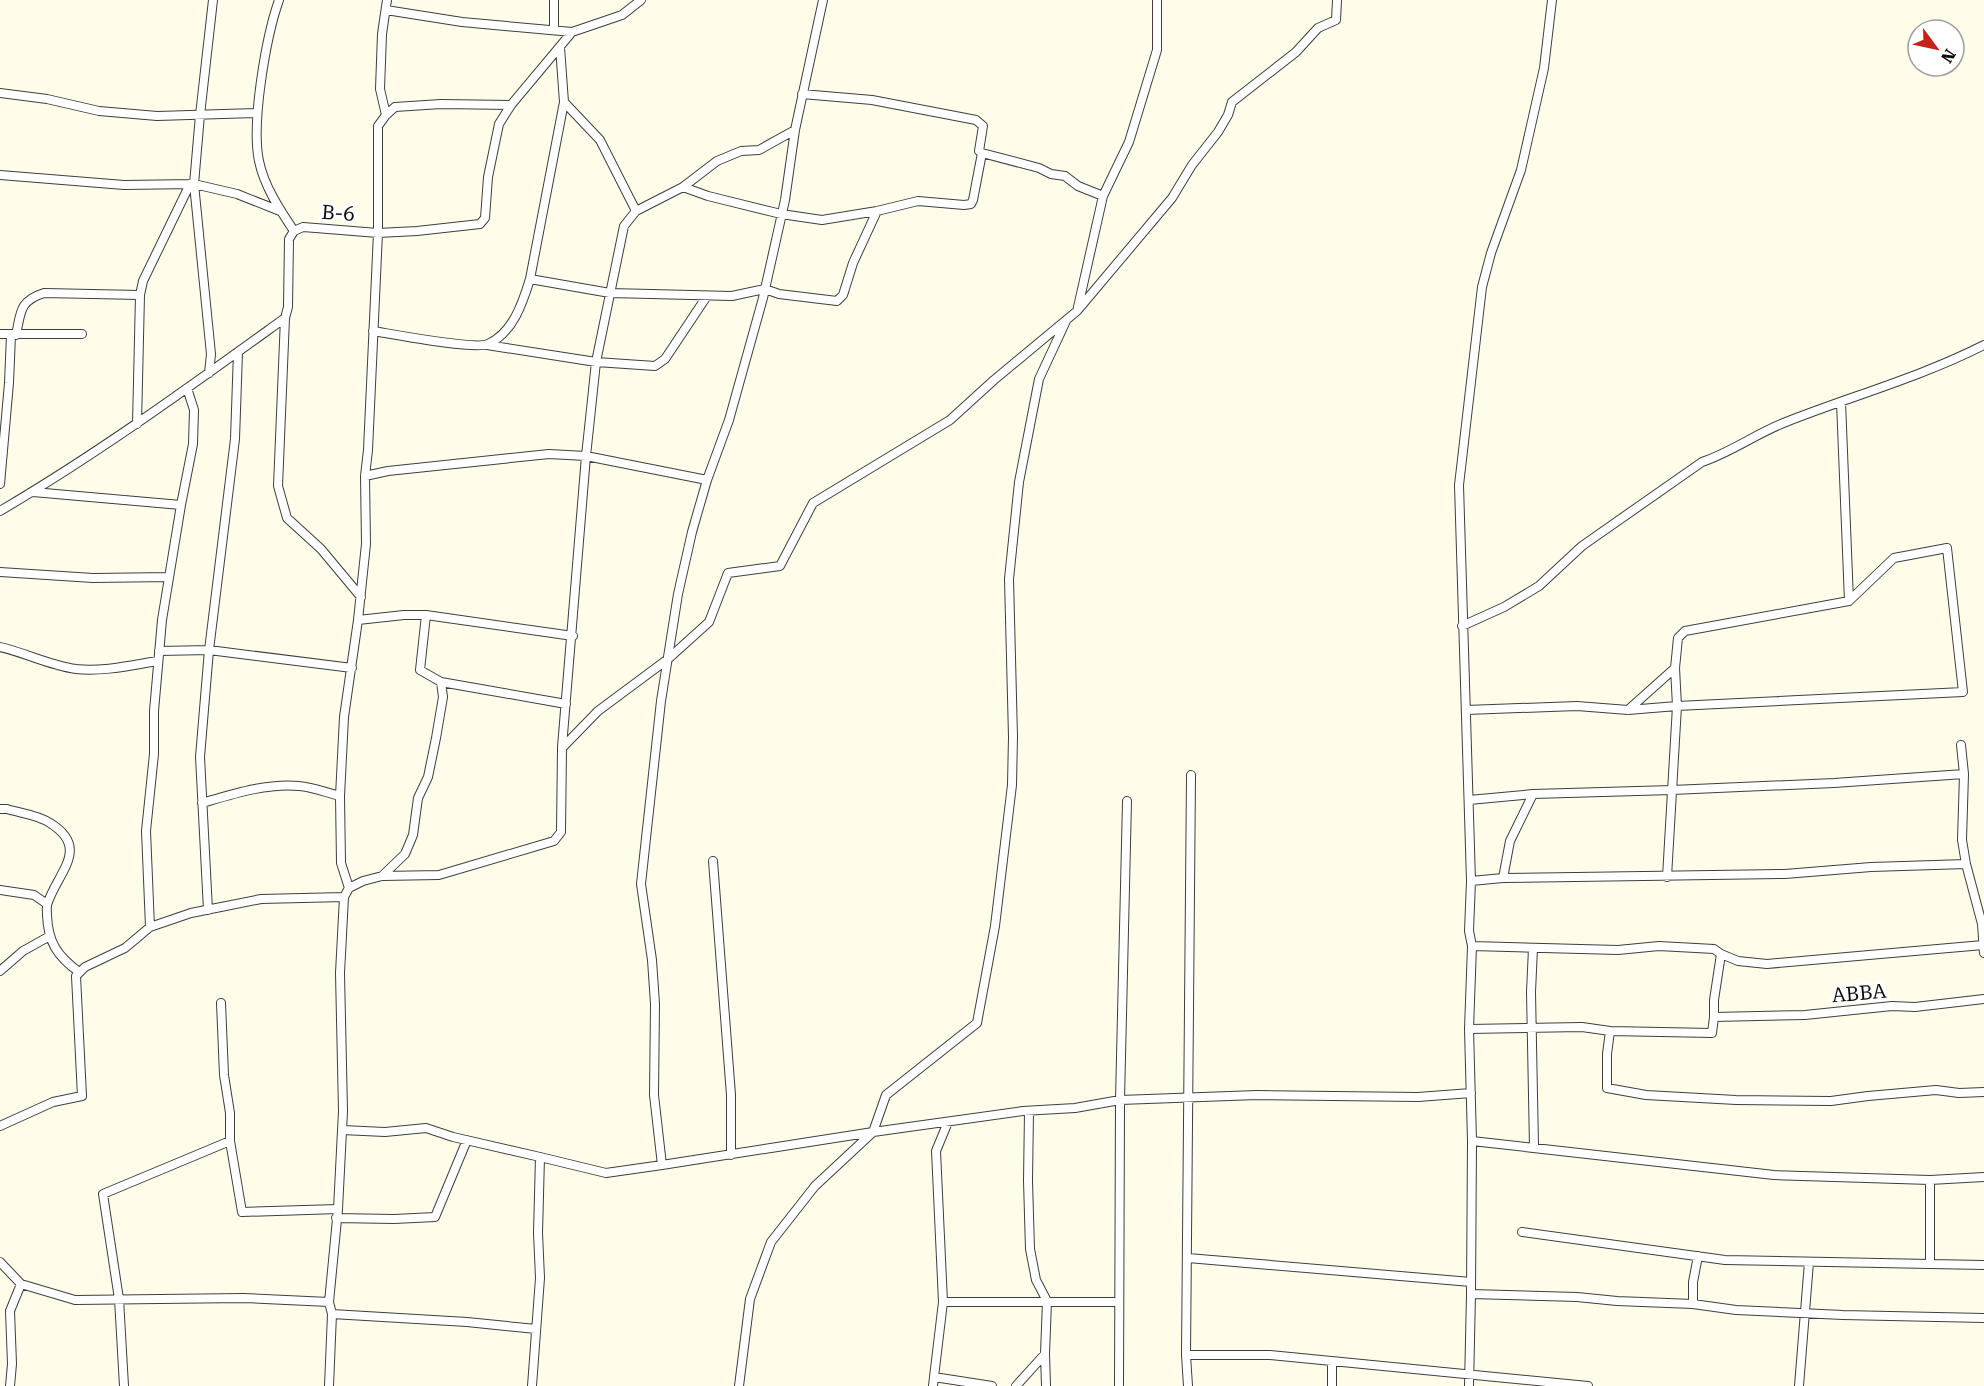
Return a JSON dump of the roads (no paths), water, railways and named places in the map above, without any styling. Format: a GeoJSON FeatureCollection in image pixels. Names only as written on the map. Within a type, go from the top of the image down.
{"type":"FeatureCollection","features":[{"type":"Feature","properties":{"kind":"street"},"geometry":{"type":"LineString","coordinates":[[209,373],[210,344],[192,184],[213,0]]}},
{"type":"Feature","properties":{"kind":"street"},"geometry":{"type":"LineString","coordinates":[[279,0],[270,36],[257,113],[258,160],[280,211],[294,231]]}},
{"type":"Feature","properties":{"kind":"street"},"geometry":{"type":"LineString","coordinates":[[386,115],[380,89],[382,34],[387,0]]}},
{"type":"Feature","properties":{"kind":"street"},"geometry":{"type":"LineString","coordinates":[[554,0],[554,30]]}},
{"type":"Feature","properties":{"kind":"street"},"geometry":{"type":"LineString","coordinates":[[386,10],[462,22],[572,32],[622,15],[641,0]]}},
{"type":"Feature","properties":{"kind":"street"},"geometry":{"type":"LineString","coordinates":[[662,1165],[654,1095],[655,1004],[652,960],[641,884],[652,776],[668,659],[678,594],[692,532],[707,480],[729,420],[765,289],[802,94],[823,0]]}},
{"type":"Feature","properties":{"kind":"street"},"geometry":{"type":"LineString","coordinates":[[1077,311],[1102,196],[1129,142],[1157,50],[1157,0]]}},
{"type":"Feature","properties":{"kind":"street"},"geometry":{"type":"LineString","coordinates":[[562,748],[598,711],[668,659],[709,622],[728,573],[780,567],[813,503],[950,420],[1077,311],[1172,198],[1192,165],[1218,132],[1228,115],[1232,102],[1296,52],[1318,28],[1336,20],[1337,0]]}},
{"type":"Feature","properties":{"kind":"street"},"geometry":{"type":"LineString","coordinates":[[1468,1386],[1472,1294],[1469,1029],[1472,946],[1469,931],[1471,881],[1459,485],[1482,287],[1491,253],[1521,170],[1544,68],[1552,0]]}},
{"type":"Feature","properties":{"kind":"street","name":"B-6"},"geometry":{"type":"LineString","coordinates":[[361,597],[321,549],[287,518],[281,501],[278,486],[285,318],[288,307],[288,240],[294,231],[303,227],[378,232],[417,231],[483,222],[488,177],[499,124],[572,32]]}},
{"type":"Feature","properties":{"kind":"street"},"geometry":{"type":"LineString","coordinates":[[487,345],[502,334],[521,308],[530,279],[564,102],[560,47]]}},
{"type":"Feature","properties":{"kind":"street"},"geometry":{"type":"LineString","coordinates":[[0,93],[47,99],[99,111],[157,116],[257,113]]}},
{"type":"Feature","properties":{"kind":"street"},"geometry":{"type":"LineString","coordinates":[[802,94],[872,100],[976,120],[983,126],[979,145],[979,151],[982,153],[1065,176],[1078,186],[1102,196]]}},
{"type":"Feature","properties":{"kind":"street"},"geometry":{"type":"LineString","coordinates":[[564,102],[600,140],[636,210]]}},
{"type":"Feature","properties":{"kind":"street"},"geometry":{"type":"LineString","coordinates":[[349,888],[341,863],[340,796],[344,717],[366,544],[365,476],[378,232],[378,126],[395,107],[441,104],[512,105]]}},
{"type":"Feature","properties":{"kind":"street"},"geometry":{"type":"LineString","coordinates":[[329,1386],[332,1314],[328,1302],[342,1130],[340,973],[344,897],[349,888],[363,881],[382,876],[439,875],[555,841],[561,832],[562,748],[586,456],[597,362],[624,226],[636,210],[683,187],[717,161],[741,152],[759,150],[795,130]]}},
{"type":"Feature","properties":{"kind":"street"},"geometry":{"type":"LineString","coordinates":[[683,187],[708,196],[781,214],[822,220],[877,211],[918,201],[970,204],[982,153]]}},
{"type":"Feature","properties":{"kind":"street"},"geometry":{"type":"LineString","coordinates":[[0,175],[124,185],[192,184],[237,194],[280,211]]}},
{"type":"Feature","properties":{"kind":"street"},"geometry":{"type":"LineString","coordinates":[[136,424],[140,295],[143,281],[192,184]]}},
{"type":"Feature","properties":{"kind":"street"},"geometry":{"type":"LineString","coordinates":[[530,279],[610,293],[732,296],[765,289],[779,294],[840,299],[853,263],[877,211]]}},
{"type":"Feature","properties":{"kind":"street"},"geometry":{"type":"LineString","coordinates":[[0,484],[14,335],[22,306],[34,296],[44,293],[140,295]]}},
{"type":"Feature","properties":{"kind":"street"},"geometry":{"type":"LineString","coordinates":[[373,331],[597,362],[655,366],[665,359],[707,296]]}},
{"type":"Feature","properties":{"kind":"street"},"geometry":{"type":"LineString","coordinates":[[0,510],[33,492],[136,424],[285,318]]}},
{"type":"Feature","properties":{"kind":"street"},"geometry":{"type":"LineString","coordinates":[[739,1386],[750,1299],[771,1242],[815,1186],[873,1132],[886,1095],[977,1023],[995,926],[1012,785],[1009,579],[1019,482],[1039,379],[1067,318]]}},
{"type":"Feature","properties":{"kind":"street"},"geometry":{"type":"LineString","coordinates":[[0,334],[82,334]]}},
{"type":"Feature","properties":{"kind":"street"},"geometry":{"type":"LineString","coordinates":[[1462,626],[1488,615],[1539,586],[1582,546],[1702,462],[1719,456],[1769,428],[1926,370],[1984,345]]}},
{"type":"Feature","properties":{"kind":"street"},"geometry":{"type":"LineString","coordinates":[[208,910],[200,757],[209,650],[235,439],[238,352]]}},
{"type":"Feature","properties":{"kind":"street"},"geometry":{"type":"LineString","coordinates":[[150,927],[146,831],[154,754],[154,711],[169,577],[195,427],[194,410],[187,388]]}},
{"type":"Feature","properties":{"kind":"street"},"geometry":{"type":"LineString","coordinates":[[1841,402],[1849,601]]}},
{"type":"Feature","properties":{"kind":"street"},"geometry":{"type":"LineString","coordinates":[[365,476],[388,471],[537,455],[586,456],[707,480]]}},
{"type":"Feature","properties":{"kind":"street"},"geometry":{"type":"LineString","coordinates":[[33,492],[181,505]]}},
{"type":"Feature","properties":{"kind":"street"},"geometry":{"type":"LineString","coordinates":[[1466,710],[1577,706],[1628,710],[1677,706],[1963,692],[1947,548],[1894,558],[1849,601],[1685,631],[1678,638],[1675,668],[1677,706],[1667,877]]}},
{"type":"Feature","properties":{"kind":"street"},"geometry":{"type":"LineString","coordinates":[[0,572],[93,578],[169,577]]}},
{"type":"Feature","properties":{"kind":"street"},"geometry":{"type":"LineString","coordinates":[[358,620],[426,615],[573,636]]}},
{"type":"Feature","properties":{"kind":"street"},"geometry":{"type":"LineString","coordinates":[[426,615],[420,670],[441,682],[566,704]]}},
{"type":"Feature","properties":{"kind":"street"},"geometry":{"type":"LineString","coordinates":[[0,647],[38,660],[76,669],[100,669],[159,656],[209,650],[352,668]]}},
{"type":"Feature","properties":{"kind":"street"},"geometry":{"type":"LineString","coordinates":[[1628,710],[1675,668]]}},
{"type":"Feature","properties":{"kind":"street"},"geometry":{"type":"LineString","coordinates":[[382,876],[405,854],[413,835],[418,798],[428,777],[439,720],[443,697],[441,682]]}},
{"type":"Feature","properties":{"kind":"street"},"geometry":{"type":"LineString","coordinates":[[1472,946],[1617,950],[1659,946],[1714,949],[1738,961],[1767,964],[1984,949],[1982,924],[1962,840],[1964,774],[1961,745]]}},
{"type":"Feature","properties":{"kind":"street"},"geometry":{"type":"LineString","coordinates":[[1469,801],[1533,794],[1834,783],[1964,774]]}},
{"type":"Feature","properties":{"kind":"street"},"geometry":{"type":"LineString","coordinates":[[1188,1386],[1185,1321],[1188,1258],[1187,1121],[1191,776]]}},
{"type":"Feature","properties":{"kind":"street"},"geometry":{"type":"LineString","coordinates":[[202,803],[234,794],[284,786],[301,786],[340,796]]}},
{"type":"Feature","properties":{"kind":"street"},"geometry":{"type":"LineString","coordinates":[[1503,878],[1510,842],[1533,794]]}},
{"type":"Feature","properties":{"kind":"street"},"geometry":{"type":"LineString","coordinates":[[1119,1386],[1120,1100],[1127,801]]}},
{"type":"Feature","properties":{"kind":"street"},"geometry":{"type":"LineString","coordinates":[[0,809],[50,822],[68,838],[71,850],[69,860],[47,904],[48,937],[66,963],[79,972]]}},
{"type":"Feature","properties":{"kind":"street"},"geometry":{"type":"LineString","coordinates":[[713,861],[731,1095],[730,1155]]}},
{"type":"Feature","properties":{"kind":"street"},"geometry":{"type":"LineString","coordinates":[[1471,881],[1503,878],[1785,874],[1871,867],[1966,864]]}},
{"type":"Feature","properties":{"kind":"street"},"geometry":{"type":"LineString","coordinates":[[0,890],[34,895],[47,904]]}},
{"type":"Feature","properties":{"kind":"street"},"geometry":{"type":"LineString","coordinates":[[0,1126],[53,1102],[82,1096],[76,976],[85,966],[125,948],[150,927],[191,913],[261,899],[344,897]]}},
{"type":"Feature","properties":{"kind":"street"},"geometry":{"type":"LineString","coordinates":[[0,971],[23,951],[48,937]]}},
{"type":"Feature","properties":{"kind":"street"},"geometry":{"type":"LineString","coordinates":[[1533,948],[1531,992],[1534,1148]]}},
{"type":"Feature","properties":{"kind":"street"},"geometry":{"type":"LineString","coordinates":[[1469,1029],[1582,1027],[1610,1031],[1712,1033],[1721,954]]}},
{"type":"Feature","properties":{"kind":"street","name":"ABBA"},"geometry":{"type":"LineString","coordinates":[[1714,1017],[1805,1015],[1892,1006],[1915,1007],[1984,999]]}},
{"type":"Feature","properties":{"kind":"street"},"geometry":{"type":"LineString","coordinates":[[221,1003],[224,1075],[230,1113],[230,1141],[242,1212],[337,1213],[393,1219],[435,1217],[467,1140]]}},
{"type":"Feature","properties":{"kind":"street"},"geometry":{"type":"LineString","coordinates":[[1610,1031],[1606,1086],[1611,1089],[1646,1095],[1736,1100],[1831,1101],[1936,1090],[1959,1093],[1984,1092]]}},
{"type":"Feature","properties":{"kind":"street"},"geometry":{"type":"LineString","coordinates":[[342,1130],[385,1132],[426,1128],[606,1173],[873,1132],[1029,1111],[1075,1108],[1120,1100],[1257,1095],[1418,1097],[1471,1093]]}},
{"type":"Feature","properties":{"kind":"street"},"geometry":{"type":"LineString","coordinates":[[1029,1111],[1030,1249],[1036,1280],[1047,1301],[1046,1386]]}},
{"type":"Feature","properties":{"kind":"street"},"geometry":{"type":"LineString","coordinates":[[948,1122],[936,1151],[943,1302],[934,1382],[992,1386]]}},
{"type":"Feature","properties":{"kind":"street"},"geometry":{"type":"LineString","coordinates":[[124,1386],[119,1299],[103,1194],[230,1141]]}},
{"type":"Feature","properties":{"kind":"street"},"geometry":{"type":"LineString","coordinates":[[1472,1142],[1774,1175],[1930,1180],[1984,1177]]}},
{"type":"Feature","properties":{"kind":"street"},"geometry":{"type":"LineString","coordinates":[[532,1386],[540,1278],[538,1233],[540,1157]]}},
{"type":"Feature","properties":{"kind":"street"},"geometry":{"type":"LineString","coordinates":[[1930,1180],[1930,1264]]}},
{"type":"Feature","properties":{"kind":"street"},"geometry":{"type":"LineString","coordinates":[[1522,1232],[1725,1260],[1984,1265]]}},
{"type":"Feature","properties":{"kind":"street"},"geometry":{"type":"LineString","coordinates":[[1693,1304],[1693,1282],[1698,1256]]}},
{"type":"Feature","properties":{"kind":"street"},"geometry":{"type":"LineString","coordinates":[[1188,1258],[1471,1282]]}},
{"type":"Feature","properties":{"kind":"street"},"geometry":{"type":"LineString","coordinates":[[0,1262],[21,1284],[75,1300],[244,1298],[328,1302]]}},
{"type":"Feature","properties":{"kind":"street"},"geometry":{"type":"LineString","coordinates":[[1799,1386],[1809,1262]]}},
{"type":"Feature","properties":{"kind":"street"},"geometry":{"type":"LineString","coordinates":[[10,1386],[12,1364],[10,1311],[21,1284]]}},
{"type":"Feature","properties":{"kind":"street"},"geometry":{"type":"LineString","coordinates":[[1472,1294],[1693,1304],[1736,1310],[1984,1318]]}},
{"type":"Feature","properties":{"kind":"street"},"geometry":{"type":"LineString","coordinates":[[943,1302],[1119,1302]]}},
{"type":"Feature","properties":{"kind":"street"},"geometry":{"type":"LineString","coordinates":[[0,1309],[10,1311]]}},
{"type":"Feature","properties":{"kind":"street"},"geometry":{"type":"LineString","coordinates":[[332,1314],[467,1322],[536,1329]]}},
{"type":"Feature","properties":{"kind":"street"},"geometry":{"type":"LineString","coordinates":[[1016,1386],[1045,1354]]}},
{"type":"Feature","properties":{"kind":"street"},"geometry":{"type":"LineString","coordinates":[[1186,1355],[1270,1355],[1588,1386]]}},
{"type":"Feature","properties":{"kind":"street"},"geometry":{"type":"LineString","coordinates":[[1332,1361],[1332,1386]]}}]}
